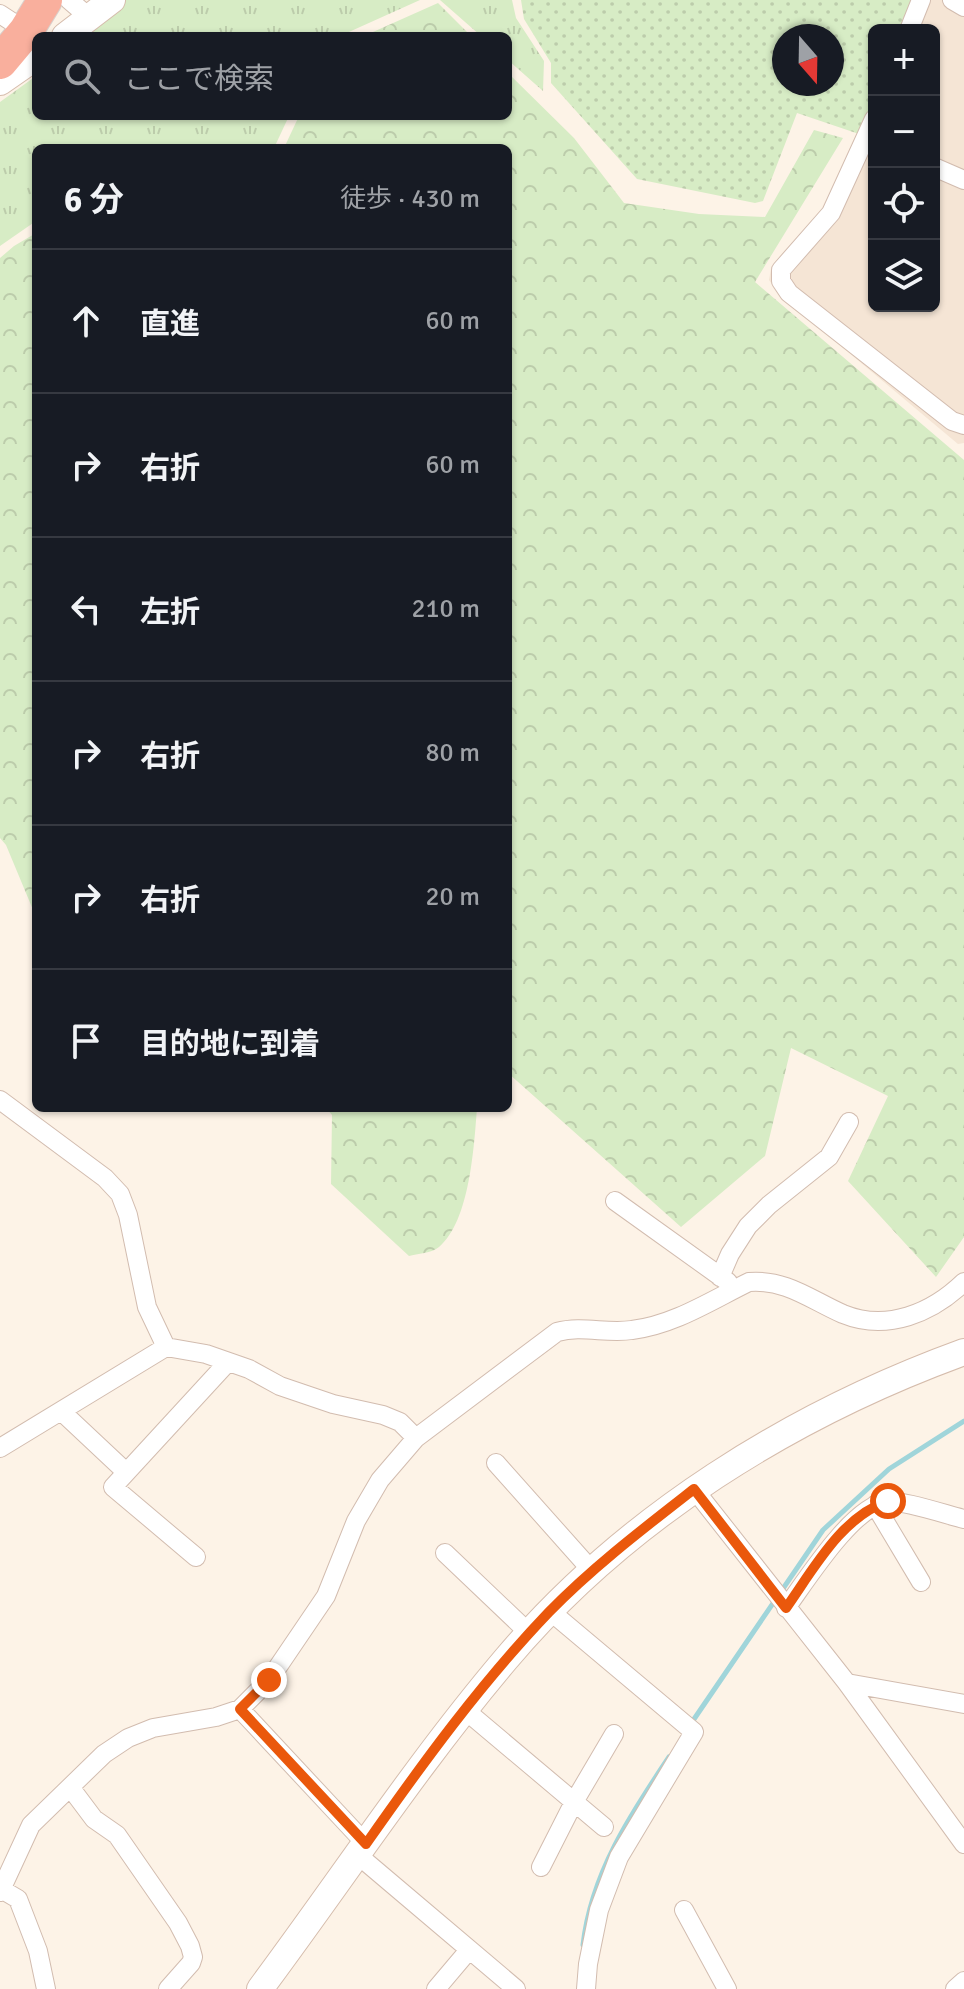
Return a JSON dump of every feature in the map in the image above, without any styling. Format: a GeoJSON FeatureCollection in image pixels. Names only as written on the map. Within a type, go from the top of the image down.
{"type":"FeatureCollection","features":[{"type":"Feature","properties":{"kind":"highway"},"geometry":{"type":"LineString","coordinates":[[0,62],[45,0]]}},
{"type":"Feature","properties":{"kind":"street"},"geometry":{"type":"LineString","coordinates":[[69,0],[90,18]]}},
{"type":"Feature","properties":{"kind":"street"},"geometry":{"type":"LineString","coordinates":[[71,32],[112,0]]}},
{"type":"Feature","properties":{"kind":"street"},"geometry":{"type":"LineString","coordinates":[[911,24],[921,0]]}},
{"type":"Feature","properties":{"kind":"street"},"geometry":{"type":"LineString","coordinates":[[952,0],[964,7]]}},
{"type":"Feature","properties":{"kind":"street"},"geometry":{"type":"LineString","coordinates":[[0,82],[21,34]]}},
{"type":"Feature","properties":{"kind":"street"},"geometry":{"type":"LineString","coordinates":[[868,143],[831,213],[781,270],[781,281],[789,293],[952,421],[964,425]]}},
{"type":"Feature","properties":{"kind":"street"},"geometry":{"type":"LineString","coordinates":[[936,168],[964,180]]}},
{"type":"Feature","properties":{"kind":"street"},"geometry":{"type":"LineString","coordinates":[[0,1100],[105,1178],[120,1194],[128,1215],[147,1307],[166,1347]]}},
{"type":"Feature","properties":{"kind":"street"},"geometry":{"type":"LineString","coordinates":[[720,1277],[748,1226],[829,1157],[849,1122]]}},
{"type":"Feature","properties":{"kind":"street"},"geometry":{"type":"LineString","coordinates":[[615,1201],[737,1289]]}},
{"type":"Feature","properties":{"kind":"street"},"geometry":{"type":"LineString","coordinates":[[46,1989],[38,1951],[18,1899],[1,1891],[31,1825],[104,1754],[128,1738],[153,1728],[216,1717],[240,1709],[269,1680],[326,1596],[356,1521],[372,1491],[416,1438],[557,1332],[571,1328],[645,1329],[749,1282],[778,1283],[846,1315],[875,1321],[900,1319],[923,1312],[964,1282]]}},
{"type":"Feature","properties":{"kind":"street"},"geometry":{"type":"LineString","coordinates":[[0,1448],[166,1347],[206,1354],[320,1400],[383,1415],[400,1422],[416,1438]]}},
{"type":"Feature","properties":{"kind":"street"},"geometry":{"type":"LineString","coordinates":[[260,1989],[465,1710],[550,1611],[593,1572],[728,1465],[922,1367],[964,1352]]}},
{"type":"Feature","properties":{"kind":"street"},"geometry":{"type":"LineString","coordinates":[[196,1557],[113,1487],[228,1362]]}},
{"type":"Feature","properties":{"kind":"street"},"geometry":{"type":"LineString","coordinates":[[61,1411],[126,1472]]}},
{"type":"Feature","properties":{"kind":"street"},"geometry":{"type":"LineString","coordinates":[[496,1463],[593,1572]]}},
{"type":"Feature","properties":{"kind":"street"},"geometry":{"type":"LineString","coordinates":[[694,1489],[847,1683],[964,1844]]}},
{"type":"Feature","properties":{"kind":"street"},"geometry":{"type":"LineString","coordinates":[[786,1608],[838,1536],[875,1505],[888,1501],[964,1519]]}},
{"type":"Feature","properties":{"kind":"street"},"geometry":{"type":"LineString","coordinates":[[875,1505],[921,1582]]}},
{"type":"Feature","properties":{"kind":"street"},"geometry":{"type":"LineString","coordinates":[[445,1553],[530,1634]]}},
{"type":"Feature","properties":{"kind":"street"},"geometry":{"type":"LineString","coordinates":[[550,1611],[694,1732],[619,1857],[599,1910],[586,1989]]}},
{"type":"Feature","properties":{"kind":"street"},"geometry":{"type":"LineString","coordinates":[[847,1683],[964,1704]]}},
{"type":"Feature","properties":{"kind":"street"},"geometry":{"type":"LineString","coordinates":[[240,1709],[362,1850],[469,1950],[516,1989]]}},
{"type":"Feature","properties":{"kind":"street"},"geometry":{"type":"LineString","coordinates":[[465,1710],[604,1827]]}},
{"type":"Feature","properties":{"kind":"street"},"geometry":{"type":"LineString","coordinates":[[541,1867],[614,1734]]}},
{"type":"Feature","properties":{"kind":"street"},"geometry":{"type":"LineString","coordinates":[[70,1787],[94,1819],[117,1835],[178,1923],[190,1946],[191,1963],[168,1989]]}},
{"type":"Feature","properties":{"kind":"street"},"geometry":{"type":"LineString","coordinates":[[684,1910],[727,1989]]}},
{"type":"Feature","properties":{"kind":"street"},"geometry":{"type":"LineString","coordinates":[[436,1989],[469,1950]]}},
{"type":"Feature","properties":{"kind":"street"},"geometry":{"type":"LineString","coordinates":[[955,1989],[964,1981]]}},
{"type":"Feature","properties":{"kind":"shaded area"},"geometry":{"type":"Polygon","coordinates":[[[913,0],[964,0],[964,443],[958,444],[780,295],[769,280],[771,269],[824,210],[868,111],[868,312],[940,312],[940,24],[903,24],[913,0]]]}},
{"type":"Feature","properties":{"kind":"green space"},"geometry":{"type":"Polygon","coordinates":[[[124,0],[420,0],[349,32],[93,32],[124,0]]]}},
{"type":"Feature","properties":{"kind":"green space"},"geometry":{"type":"Polygon","coordinates":[[[440,0],[512,0],[516,18],[544,61],[543,91],[512,64],[512,32],[476,32],[440,0]]]}},
{"type":"Feature","properties":{"kind":"green space"},"geometry":{"type":"Polygon","coordinates":[[[521,0],[911,0],[903,24],[868,24],[868,112],[859,134],[797,113],[763,201],[755,203],[637,179],[551,83],[551,63],[524,19],[521,0]]]}},
{"type":"Feature","properties":{"kind":"green space"},"geometry":{"type":"Polygon","coordinates":[[[438,3],[467,32],[373,32],[438,3]]]}},
{"type":"Feature","properties":{"kind":"green space"},"geometry":{"type":"Polygon","coordinates":[[[512,77],[574,138],[624,203],[699,214],[765,217],[814,130],[843,138],[755,282],[964,460],[964,1237],[936,1277],[848,1181],[888,1096],[791,1048],[765,1156],[681,1227],[512,1077],[512,144],[286,144],[297,120],[512,120],[512,77]]]}},
{"type":"Feature","properties":{"kind":"green space"},"geometry":{"type":"Polygon","coordinates":[[[32,79],[32,120],[287,120],[276,144],[32,144],[32,224],[0,246],[0,102],[32,79]]]}},
{"type":"Feature","properties":{"kind":"green space"},"geometry":{"type":"Polygon","coordinates":[[[32,235],[32,907],[6,845],[0,838],[0,258],[32,235]]]}},
{"type":"Feature","properties":{"kind":"green space"},"geometry":{"type":"Polygon","coordinates":[[[329,1112],[477,1112],[464,1202],[458,1220],[439,1247],[409,1256],[331,1184],[332,1115],[329,1112]]]}},
{"type":"Feature","properties":{"kind":"waterway"},"geometry":{"type":"LineString","coordinates":[[690,1725],[823,1530],[889,1469],[964,1421]]}},
{"type":"Feature","properties":{"kind":"waterway"},"geometry":{"type":"LineString","coordinates":[[583,1945],[587,1919],[603,1870],[627,1823],[669,1757]]}},
{"type":"Feature","properties":{"kind":"route"},"geometry":{"type":"LineString","coordinates":[[269,1680],[240,1709],[366,1844],[459,1718],[550,1611],[639,1532],[694,1489],[786,1608],[838,1536],[875,1505],[888,1501]]}}]}
